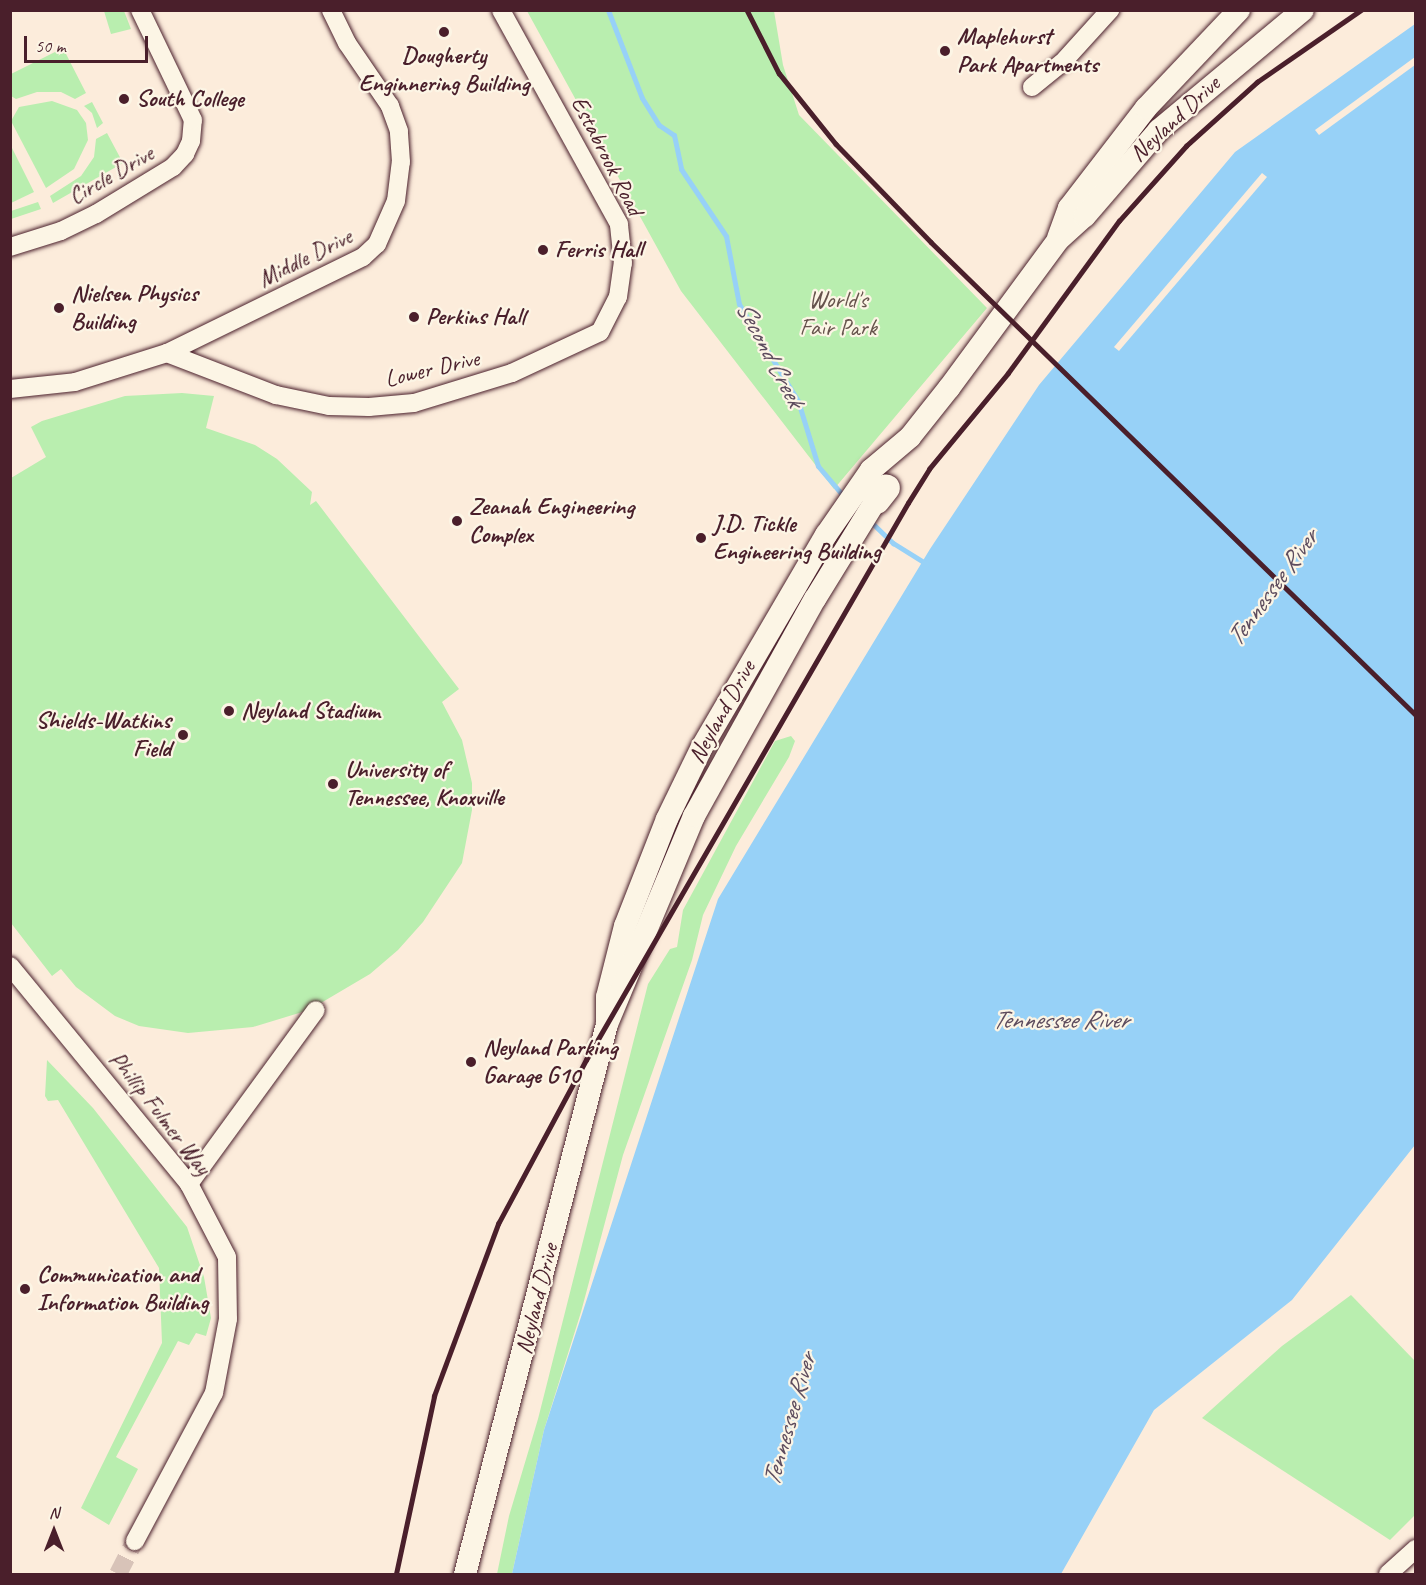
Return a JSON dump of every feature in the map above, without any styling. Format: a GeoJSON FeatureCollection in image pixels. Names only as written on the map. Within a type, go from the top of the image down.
{"type":"FeatureCollection","features":[{"type":"Feature","properties":{"kind":"main road","name":"Neyland Drive"},"geometry":{"type":"LineString","coordinates":[[1058,240],[1069,208],[1118,143],[1239,10]]}},
{"type":"Feature","properties":{"kind":"main road","name":"Neyland Drive"},"geometry":{"type":"LineString","coordinates":[[465,1574],[608,1024],[694,816],[847,546],[874,491],[910,437],[1058,240],[1085,216],[1159,130],[1303,10]]}},
{"type":"Feature","properties":{"kind":"main road","name":"Neyland Drive"},"geometry":{"type":"LineString","coordinates":[[608,1024],[607,997],[625,926],[667,819],[702,747],[826,535],[874,491]]}},
{"type":"Feature","properties":{"kind":"street","name":"Circle Drive"},"geometry":{"type":"LineString","coordinates":[[10,247],[61,231],[96,214],[173,167],[185,154],[191,141],[193,120],[140,10]]}},
{"type":"Feature","properties":{"kind":"street","name":"Middle Drive"},"geometry":{"type":"LineString","coordinates":[[10,389],[75,382],[167,353],[363,257],[380,238],[396,201],[401,162],[399,132],[390,106],[347,43],[331,10]]}},
{"type":"Feature","properties":{"kind":"street","name":"Estabrook Road"},"geometry":{"type":"LineString","coordinates":[[501,10],[619,224],[623,263],[618,297],[600,332]]}},
{"type":"Feature","properties":{"kind":"street"},"geometry":{"type":"LineString","coordinates":[[1032,87],[1062,63],[1110,10]]}},
{"type":"Feature","properties":{"kind":"street","name":"Lower Drive"},"geometry":{"type":"LineString","coordinates":[[167,353],[276,395],[328,406],[369,408],[414,402],[512,373],[600,332]]}},
{"type":"Feature","properties":{"kind":"street","name":"Phillip Fulmer Way"},"geometry":{"type":"LineString","coordinates":[[10,966],[189,1184],[227,1257],[228,1319],[214,1393],[135,1541]]}},
{"type":"Feature","properties":{"kind":"street"},"geometry":{"type":"LineString","coordinates":[[189,1184],[316,1010]]}},
{"type":"Feature","properties":{"kind":"street"},"geometry":{"type":"LineString","coordinates":[[1388,1575],[1416,1549]]}},
{"type":"Feature","properties":{"kind":"green space"},"geometry":{"type":"Polygon","coordinates":[[[104,11],[124,11],[131,29],[111,34],[104,11]]]}},
{"type":"Feature","properties":{"kind":"green space","name":"World's Fair Park"},"geometry":{"type":"Polygon","coordinates":[[[527,11],[774,11],[783,65],[799,115],[987,308],[834,489],[681,291],[527,11]]]}},
{"type":"Feature","properties":{"kind":"green space"},"geometry":{"type":"Polygon","coordinates":[[[63,48],[86,93],[75,99],[61,92],[37,92],[16,99],[11,96],[11,74],[63,48]]]}},
{"type":"Feature","properties":{"kind":"green space"},"geometry":{"type":"Polygon","coordinates":[[[52,101],[77,110],[86,123],[88,140],[74,169],[46,188],[11,121],[19,107],[52,101]]]}},
{"type":"Feature","properties":{"kind":"green space"},"geometry":{"type":"Polygon","coordinates":[[[92,102],[103,123],[97,128],[92,113],[84,106],[92,102]]]}},
{"type":"Feature","properties":{"kind":"green space"},"geometry":{"type":"Polygon","coordinates":[[[107,133],[123,163],[53,203],[50,196],[81,176],[94,157],[96,139],[107,133]]]}},
{"type":"Feature","properties":{"kind":"green space"},"geometry":{"type":"Polygon","coordinates":[[[11,146],[34,192],[10,203],[11,146]]]}},
{"type":"Feature","properties":{"kind":"green space"},"geometry":{"type":"Polygon","coordinates":[[[38,202],[41,209],[11,219],[11,211],[38,202]]]}},
{"type":"Feature","properties":{"kind":"green space","name":"Neyland Stadium"},"geometry":{"type":"Polygon","coordinates":[[[182,393],[214,396],[206,428],[255,445],[277,459],[312,492],[310,505],[316,501],[459,689],[442,702],[462,740],[472,783],[472,810],[462,863],[423,922],[398,950],[370,974],[309,1010],[253,1027],[188,1033],[139,1026],[115,1016],[76,987],[61,969],[52,976],[11,923],[11,478],[46,457],[31,427],[42,421],[125,396],[182,393]]]}},
{"type":"Feature","properties":{"kind":"green space"},"geometry":{"type":"Polygon","coordinates":[[[791,736],[795,741],[789,757],[736,846],[703,915],[692,960],[623,1155],[581,1312],[544,1430],[512,1574],[497,1574],[509,1516],[538,1419],[648,984],[670,949],[677,947],[683,910],[775,741],[791,736]]]}},
{"type":"Feature","properties":{"kind":"green space"},"geometry":{"type":"Polygon","coordinates":[[[47,1060],[93,1108],[187,1227],[204,1277],[211,1318],[206,1336],[196,1333],[189,1345],[178,1341],[116,1457],[138,1469],[109,1525],[81,1508],[162,1343],[159,1268],[58,1100],[48,1101],[45,1096],[47,1060]]]}},
{"type":"Feature","properties":{"kind":"green space"},"geometry":{"type":"Polygon","coordinates":[[[1351,1295],[1415,1361],[1415,1515],[1390,1540],[1202,1418],[1282,1346],[1351,1295]]]}},
{"type":"Feature","properties":{"kind":"water","name":"Tennessee River"},"geometry":{"type":"Polygon","coordinates":[[[1415,24],[1415,1145],[1292,1300],[1154,1410],[1061,1574],[512,1574],[544,1430],[718,899],[930,549],[1039,385],[1235,152],[1415,24]]]}},
{"type":"Feature","properties":{"kind":"pier"},"geometry":{"type":"Polygon","coordinates":[[[1415,57],[1415,65],[1319,135],[1315,130],[1415,57]]]}},
{"type":"Feature","properties":{"kind":"pier"},"geometry":{"type":"Polygon","coordinates":[[[1262,173],[1267,177],[1119,351],[1114,347],[1262,173]]]}},
{"type":"Feature","properties":{"kind":"waterway","name":"Second Creek"},"geometry":{"type":"LineString","coordinates":[[608,10],[642,98],[659,125],[674,135],[681,169],[726,236],[739,304],[798,401],[818,466],[846,499]]}},
{"type":"Feature","properties":{"kind":"waterway","name":"Second Creek"},"geometry":{"type":"LineString","coordinates":[[870,521],[893,543],[927,564]]}},
{"type":"Feature","properties":{"kind":"tunnel"},"geometry":{"type":"LineString","coordinates":[[118,1574],[135,1541]]}},
{"type":"Feature","properties":{"kind":"railway"},"geometry":{"type":"LineString","coordinates":[[747,10],[779,73],[836,144],[931,242],[1416,715]]}},
{"type":"Feature","properties":{"kind":"railway"},"geometry":{"type":"LineString","coordinates":[[396,1574],[434,1396],[498,1224],[586,1060],[908,503],[929,469],[1008,373],[1119,221],[1186,146],[1257,82],[1361,10]]}},
{"type":"Feature","properties":{"kind":"place","name":"Dougherty Enginnering Building"},"geometry":{"type":"Point","coordinates":[444,32]}},
{"type":"Feature","properties":{"kind":"place","name":"Maplehurst Park Apartments"},"geometry":{"type":"Point","coordinates":[945,51]}},
{"type":"Feature","properties":{"kind":"place","name":"South College"},"geometry":{"type":"Point","coordinates":[124,99]}},
{"type":"Feature","properties":{"kind":"place","name":"Ferris Hall"},"geometry":{"type":"Point","coordinates":[543,250]}},
{"type":"Feature","properties":{"kind":"place","name":"Nielsen Physics Building"},"geometry":{"type":"Point","coordinates":[59,308]}},
{"type":"Feature","properties":{"kind":"place","name":"Perkins Hall"},"geometry":{"type":"Point","coordinates":[414,317]}},
{"type":"Feature","properties":{"kind":"place","name":"Zeanah Engineering Complex"},"geometry":{"type":"Point","coordinates":[457,521]}},
{"type":"Feature","properties":{"kind":"place","name":"J.D. Tickle Engineering Building"},"geometry":{"type":"Point","coordinates":[701,538]}},
{"type":"Feature","properties":{"kind":"place","name":"Neyland Stadium"},"geometry":{"type":"Point","coordinates":[229,711]}},
{"type":"Feature","properties":{"kind":"place","name":"Shields-Watkins Field"},"geometry":{"type":"Point","coordinates":[183,735]}},
{"type":"Feature","properties":{"kind":"place","name":"University of Tennessee, Knoxville"},"geometry":{"type":"Point","coordinates":[333,784]}},
{"type":"Feature","properties":{"kind":"place","name":"Neyland Parking Garage G10"},"geometry":{"type":"Point","coordinates":[471,1062]}},
{"type":"Feature","properties":{"kind":"place","name":"Communication and Information Building"},"geometry":{"type":"Point","coordinates":[25,1289]}}]}
